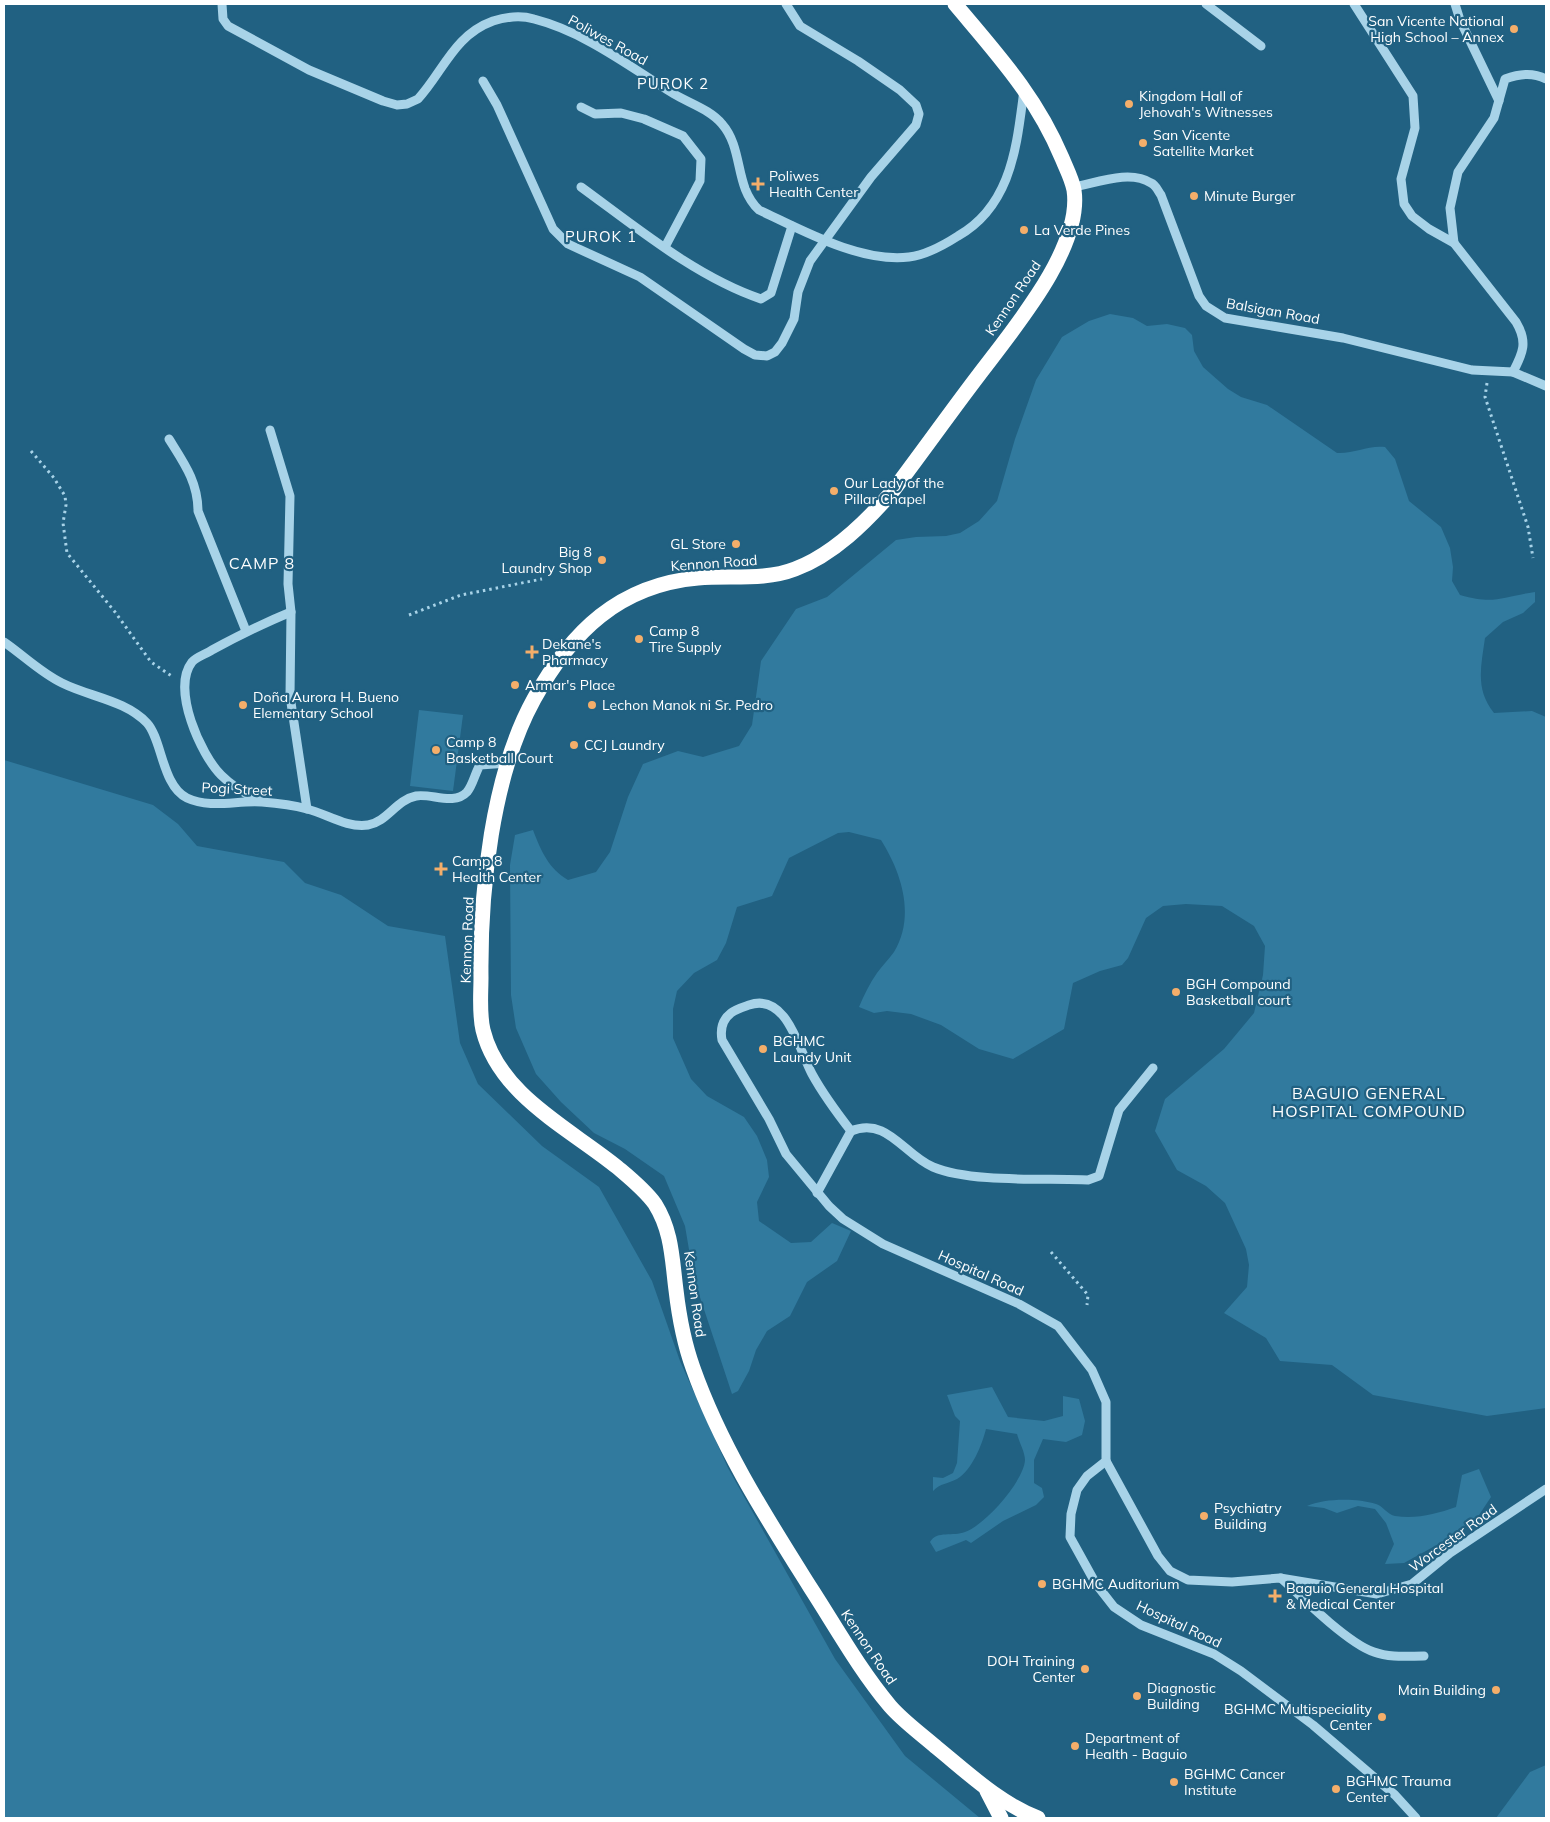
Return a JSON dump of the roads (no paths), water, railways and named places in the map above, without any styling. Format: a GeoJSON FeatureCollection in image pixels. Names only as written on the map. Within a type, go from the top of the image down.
{"type":"FeatureCollection","features":[{"type":"Feature","properties":{"kind":"highway","name":"Kennon Road"},"geometry":{"type":"LineString","coordinates":[[955,4],[1025,88],[1047,127],[1074,187],[1074,213],[1064,246],[1039,292],[892,492],[870,518],[830,549],[796,569],[775,575],[747,578],[702,578],[675,581],[646,588],[617,602],[584,632],[555,666],[518,731],[496,812],[487,870],[480,938],[482,1025],[490,1054],[504,1076],[525,1096],[598,1152],[651,1199],[664,1220],[671,1243],[683,1334],[692,1366],[710,1410],[750,1492],[864,1673],[893,1710],[985,1787],[1019,1811],[1038,1818]]}},
{"type":"Feature","properties":{"kind":"highway"},"geometry":{"type":"LineString","coordinates":[[985,1787],[1001,1818]]}},
{"type":"Feature","properties":{"kind":"street","name":"Poliwes Road"},"geometry":{"type":"LineString","coordinates":[[222,4],[223,19],[228,26],[240,34],[309,70],[384,101],[397,104],[407,104],[418,99],[462,40],[492,22],[519,16],[557,27],[631,66],[722,123],[734,146],[745,192],[751,203],[759,210],[826,241],[890,257],[910,257],[927,252],[971,228],[986,215],[1006,180],[1017,138],[1025,88]]}},
{"type":"Feature","properties":{"kind":"street"},"geometry":{"type":"LineString","coordinates":[[482,81],[497,105],[553,228],[568,244],[640,277],[744,349],[756,356],[767,356],[775,352],[790,331],[802,276],[810,261],[871,177],[916,124],[918,109],[900,90],[858,60],[800,26],[786,4]]}},
{"type":"Feature","properties":{"kind":"street"},"geometry":{"type":"LineString","coordinates":[[1206,4],[1261,46]]}},
{"type":"Feature","properties":{"kind":"street"},"geometry":{"type":"LineString","coordinates":[[1354,4],[1413,96],[1415,128],[1401,179],[1404,204],[1417,221],[1454,243],[1523,333],[1522,355],[1513,372]]}},
{"type":"Feature","properties":{"kind":"street"},"geometry":{"type":"LineString","coordinates":[[1455,4],[1460,20],[1498,101]]}},
{"type":"Feature","properties":{"kind":"street"},"geometry":{"type":"LineString","coordinates":[[1454,243],[1450,208],[1458,172],[1494,118],[1505,79],[1518,74],[1542,74],[1546,79]]}},
{"type":"Feature","properties":{"kind":"street"},"geometry":{"type":"LineString","coordinates":[[581,107],[594,114],[621,113],[644,119],[683,136],[701,159],[700,182],[665,248]]}},
{"type":"Feature","properties":{"kind":"street","name":"Balsigan Road"},"geometry":{"type":"LineString","coordinates":[[1074,187],[1126,177],[1142,178],[1153,183],[1161,195],[1199,296],[1206,306],[1225,318],[1344,338],[1452,366],[1513,372],[1546,386]]}},
{"type":"Feature","properties":{"kind":"street"},"geometry":{"type":"LineString","coordinates":[[581,187],[665,248],[737,291],[760,300],[771,293],[792,226]]}},
{"type":"Feature","properties":{"kind":"street"},"geometry":{"type":"LineString","coordinates":[[270,430],[290,496],[288,584],[291,612],[290,696],[307,809]]}},
{"type":"Feature","properties":{"kind":"street"},"geometry":{"type":"LineString","coordinates":[[169,439],[192,476],[198,493],[198,511],[246,631]]}},
{"type":"Feature","properties":{"kind":"street"},"geometry":{"type":"LineString","coordinates":[[261,801],[244,794],[220,775],[203,750],[186,702],[186,686],[192,662],[246,631],[291,612]]}},
{"type":"Feature","properties":{"kind":"street","name":"Pogi Street"},"geometry":{"type":"LineString","coordinates":[[4,642],[60,682],[81,692],[118,703],[148,724],[174,785],[185,797],[199,802],[221,804],[261,801],[307,809],[338,821],[368,825],[383,818],[409,798],[418,796],[448,799],[460,796],[467,792],[480,765],[508,763]]}},
{"type":"Feature","properties":{"kind":"street","name":"Hospital Road"},"geometry":{"type":"LineString","coordinates":[[851,1131],[812,1073],[787,1020],[777,1010],[756,1002],[734,1010],[728,1016],[721,1031],[722,1040],[786,1154],[817,1193],[843,1219],[883,1244],[1019,1304],[1058,1326],[1092,1370],[1106,1402],[1106,1462],[1087,1476],[1077,1490],[1071,1514],[1070,1537],[1096,1584],[1114,1607],[1141,1624],[1214,1654],[1241,1671],[1313,1724],[1395,1795],[1416,1818]]}},
{"type":"Feature","properties":{"kind":"street"},"geometry":{"type":"LineString","coordinates":[[817,1193],[851,1131],[859,1128],[880,1129],[931,1166],[955,1175],[1088,1180],[1099,1176],[1119,1110],[1153,1068]]}},
{"type":"Feature","properties":{"kind":"street","name":"Worcester Road"},"geometry":{"type":"LineString","coordinates":[[1106,1462],[1158,1556],[1170,1571],[1188,1580],[1232,1582],[1280,1578],[1377,1594],[1412,1584],[1450,1553],[1546,1489]]}},
{"type":"Feature","properties":{"kind":"street"},"geometry":{"type":"LineString","coordinates":[[1280,1578],[1368,1650],[1388,1655],[1424,1656]]}},
{"type":"Feature","properties":{"kind":"place","name":"San Vicente National High School – Annex"},"geometry":{"type":"Point","coordinates":[1514,29]}},
{"type":"Feature","properties":{"kind":"place","name":"Kingdom Hall of Jehovah's Witnesses"},"geometry":{"type":"Point","coordinates":[1129,104]}},
{"type":"Feature","properties":{"kind":"place","name":"San Vicente Satellite Market"},"geometry":{"type":"Point","coordinates":[1143,143]}},
{"type":"Feature","properties":{"kind":"place","name":"Poliwes Health Center"},"geometry":{"type":"Point","coordinates":[758,184]}},
{"type":"Feature","properties":{"kind":"place","name":"Minute Burger"},"geometry":{"type":"Point","coordinates":[1194,196]}},
{"type":"Feature","properties":{"kind":"place","name":"La Verde Pines"},"geometry":{"type":"Point","coordinates":[1024,230]}},
{"type":"Feature","properties":{"kind":"place","name":"Our Lady of the Pillar Chapel"},"geometry":{"type":"Point","coordinates":[834,491]}},
{"type":"Feature","properties":{"kind":"place","name":"GL Store"},"geometry":{"type":"Point","coordinates":[736,544]}},
{"type":"Feature","properties":{"kind":"place","name":"Big 8 Laundry Shop"},"geometry":{"type":"Point","coordinates":[602,560]}},
{"type":"Feature","properties":{"kind":"place","name":"Camp 8 Tire Supply"},"geometry":{"type":"Point","coordinates":[639,639]}},
{"type":"Feature","properties":{"kind":"place","name":"Dekane's Pharmacy"},"geometry":{"type":"Point","coordinates":[532,652]}},
{"type":"Feature","properties":{"kind":"place","name":"Armar's Place"},"geometry":{"type":"Point","coordinates":[515,685]}},
{"type":"Feature","properties":{"kind":"place","name":"Doña Aurora H. Bueno Elementary School"},"geometry":{"type":"Point","coordinates":[243,705]}},
{"type":"Feature","properties":{"kind":"place","name":"Lechon Manok ni Sr. Pedro"},"geometry":{"type":"Point","coordinates":[592,705]}},
{"type":"Feature","properties":{"kind":"place","name":"CCJ Laundry"},"geometry":{"type":"Point","coordinates":[574,745]}},
{"type":"Feature","properties":{"kind":"place","name":"Camp 8 Basketball Court"},"geometry":{"type":"Point","coordinates":[436,750]}},
{"type":"Feature","properties":{"kind":"place","name":"Camp 8 Health Center"},"geometry":{"type":"Point","coordinates":[441,869]}},
{"type":"Feature","properties":{"kind":"place","name":"BGH Compound Basketball court"},"geometry":{"type":"Point","coordinates":[1176,992]}},
{"type":"Feature","properties":{"kind":"place","name":"BGHMC Laundy Unit"},"geometry":{"type":"Point","coordinates":[763,1049]}},
{"type":"Feature","properties":{"kind":"place","name":"Psychiatry Building"},"geometry":{"type":"Point","coordinates":[1204,1516]}},
{"type":"Feature","properties":{"kind":"place","name":"BGHMC Auditorium"},"geometry":{"type":"Point","coordinates":[1042,1584]}},
{"type":"Feature","properties":{"kind":"place","name":"Baguio General Hospital & Medical Center"},"geometry":{"type":"Point","coordinates":[1275,1596]}},
{"type":"Feature","properties":{"kind":"place","name":"DOH Training Center"},"geometry":{"type":"Point","coordinates":[1085,1669]}},
{"type":"Feature","properties":{"kind":"place","name":"Main Building"},"geometry":{"type":"Point","coordinates":[1496,1690]}},
{"type":"Feature","properties":{"kind":"place","name":"Diagnostic Building"},"geometry":{"type":"Point","coordinates":[1137,1696]}},
{"type":"Feature","properties":{"kind":"place","name":"BGHMC Multispeciality Center"},"geometry":{"type":"Point","coordinates":[1382,1717]}},
{"type":"Feature","properties":{"kind":"place","name":"Department of Health - Baguio"},"geometry":{"type":"Point","coordinates":[1075,1746]}},
{"type":"Feature","properties":{"kind":"place","name":"BGHMC Cancer Institute"},"geometry":{"type":"Point","coordinates":[1174,1782]}},
{"type":"Feature","properties":{"kind":"place","name":"BGHMC Trauma Center"},"geometry":{"type":"Point","coordinates":[1336,1789]}},
{"type":"Feature","properties":{"kind":"district","name":"PUROK 2"},"geometry":{"type":"Point","coordinates":[673,84]}},
{"type":"Feature","properties":{"kind":"district","name":"PUROK 1"},"geometry":{"type":"Point","coordinates":[601,237]}},
{"type":"Feature","properties":{"kind":"district","name":"CAMP 8"},"geometry":{"type":"Point","coordinates":[262,563]}},
{"type":"Feature","properties":{"kind":"district","name":"BAGUIO GENERAL HOSPITAL COMPOUND"},"geometry":{"type":"Point","coordinates":[1369,1102]}}]}
